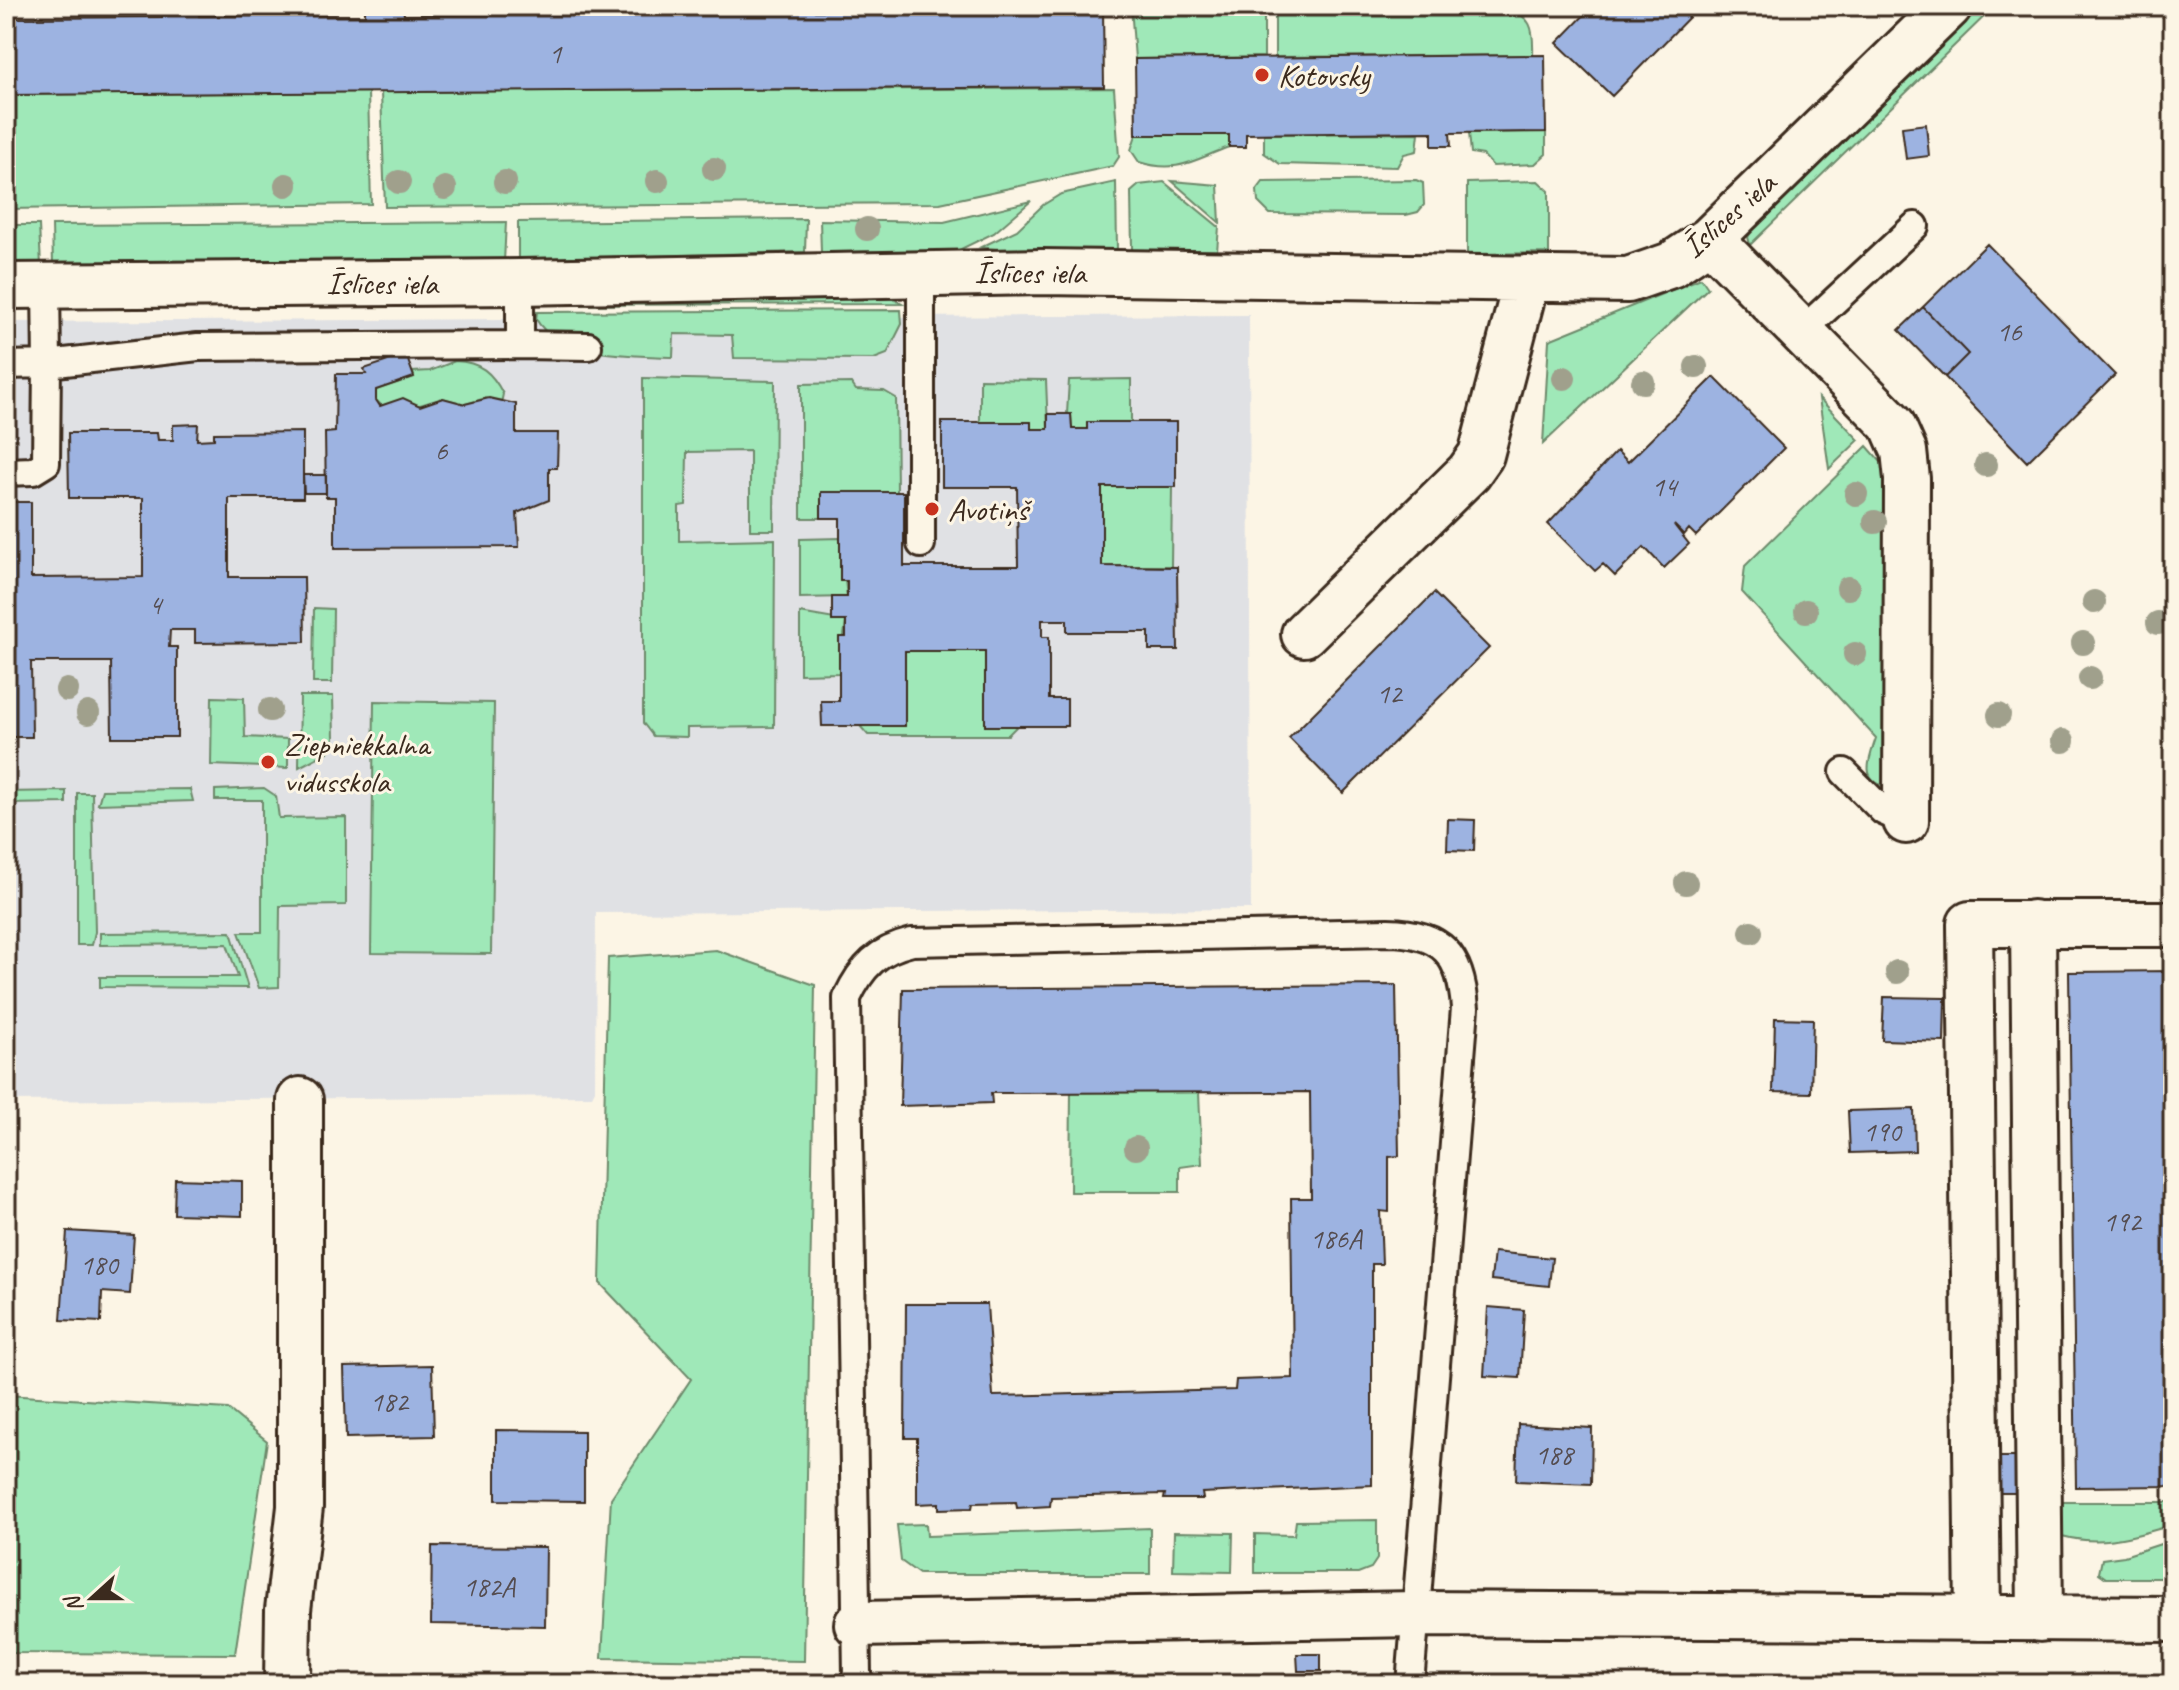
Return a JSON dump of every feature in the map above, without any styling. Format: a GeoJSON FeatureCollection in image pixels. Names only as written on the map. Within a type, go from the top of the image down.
{"type":"FeatureCollection","features":[{"type":"Feature","properties":{"kind":"street","name":"Īslīces iela"},"geometry":{"type":"LineString","coordinates":[[26,286],[520,282],[921,272],[1628,280],[1671,265],[1710,239],[1949,6]]}},
{"type":"Feature","properties":{"kind":"street"},"geometry":{"type":"LineString","coordinates":[[1710,239],[1892,424],[1904,451],[1907,479],[1906,821]]}},
{"type":"Feature","properties":{"kind":"street"},"geometry":{"type":"LineString","coordinates":[[1304,634],[1469,472],[1481,455],[1527,278]]}},
{"type":"Feature","properties":{"kind":"street"},"geometry":{"type":"LineString","coordinates":[[2033,923],[2040,1619]]}},
{"type":"Feature","properties":{"kind":"street"},"geometry":{"type":"LineString","coordinates":[[1978,1618],[1970,924],[2173,924]]}},
{"type":"Feature","properties":{"kind":"street"},"geometry":{"type":"LineString","coordinates":[[287,1684],[288,1610],[300,1507],[300,1100]]}},
{"type":"Feature","properties":{"kind":"street"},"geometry":{"type":"LineString","coordinates":[[857,1624],[1417,1614],[2173,1619]]}},
{"type":"Feature","properties":{"kind":"lane"},"geometry":{"type":"LineString","coordinates":[[1801,332],[1915,226]]}},
{"type":"Feature","properties":{"kind":"lane"},"geometry":{"type":"LineString","coordinates":[[921,272],[921,544]]}},
{"type":"Feature","properties":{"kind":"lane"},"geometry":{"type":"LineString","coordinates":[[520,282],[520,345]]}},
{"type":"Feature","properties":{"kind":"lane"},"geometry":{"type":"LineString","coordinates":[[6,472],[33,471],[46,463],[47,364],[26,286]]}},
{"type":"Feature","properties":{"kind":"lane"},"geometry":{"type":"LineString","coordinates":[[6,365],[47,364],[198,347],[588,346]]}},
{"type":"Feature","properties":{"kind":"lane"},"geometry":{"type":"LineString","coordinates":[[1844,772],[1883,811],[1906,821]]}},
{"type":"Feature","properties":{"kind":"lane"},"geometry":{"type":"LineString","coordinates":[[856,1681],[847,998],[858,975],[876,955],[912,942],[1388,932],[1429,937],[1447,953],[1463,976],[1465,1008],[1410,1684]]}},
{"type":"Feature","properties":{"kind":"shaded area"},"geometry":{"type":"Polygon","coordinates":[[[1249,315],[1251,909],[596,913],[595,1090],[592,1096],[6,1101],[6,322],[1249,315]]]}},
{"type":"Feature","properties":{"kind":"green space"},"geometry":{"type":"Polygon","coordinates":[[[1131,6],[1264,6],[1264,57],[1135,59],[1131,6]]]}},
{"type":"Feature","properties":{"kind":"green space"},"geometry":{"type":"Polygon","coordinates":[[[1275,6],[1504,6],[1520,14],[1529,24],[1533,55],[1275,57],[1275,6]]]}},
{"type":"Feature","properties":{"kind":"green space"},"geometry":{"type":"Polygon","coordinates":[[[1977,6],[1995,6],[1750,245],[1748,237],[1760,219],[1977,6]]]}},
{"type":"Feature","properties":{"kind":"green space"},"geometry":{"type":"Polygon","coordinates":[[[1114,88],[1119,157],[1113,166],[940,203],[385,207],[381,92],[1114,88]]]}},
{"type":"Feature","properties":{"kind":"green space"},"geometry":{"type":"Polygon","coordinates":[[[368,92],[371,204],[6,209],[6,95],[368,92]]]}},
{"type":"Feature","properties":{"kind":"green space"},"geometry":{"type":"Polygon","coordinates":[[[1546,132],[1546,154],[1535,164],[1493,166],[1483,155],[1471,153],[1469,133],[1546,132]]]}},
{"type":"Feature","properties":{"kind":"green space"},"geometry":{"type":"Polygon","coordinates":[[[1419,133],[1417,151],[1404,154],[1397,167],[1280,164],[1264,153],[1264,134],[1419,133]]]}},
{"type":"Feature","properties":{"kind":"green space"},"geometry":{"type":"Polygon","coordinates":[[[1136,135],[1229,135],[1229,147],[1185,164],[1164,167],[1139,162],[1131,150],[1136,135]]]}},
{"type":"Feature","properties":{"kind":"green space"},"geometry":{"type":"Polygon","coordinates":[[[1416,180],[1423,183],[1424,205],[1418,212],[1406,215],[1270,214],[1258,202],[1257,190],[1263,182],[1416,180]]]}},
{"type":"Feature","properties":{"kind":"green space"},"geometry":{"type":"Polygon","coordinates":[[[1172,181],[1218,185],[1220,223],[1172,181]]]}},
{"type":"Feature","properties":{"kind":"green space"},"geometry":{"type":"Polygon","coordinates":[[[1538,181],[1549,191],[1549,253],[1467,254],[1467,183],[1538,181]]]}},
{"type":"Feature","properties":{"kind":"green space"},"geometry":{"type":"Polygon","coordinates":[[[1116,182],[1117,250],[1011,251],[981,247],[1017,230],[1043,205],[1061,194],[1116,182]]]}},
{"type":"Feature","properties":{"kind":"green space"},"geometry":{"type":"Polygon","coordinates":[[[1164,182],[1219,227],[1217,251],[1132,250],[1131,192],[1139,185],[1164,182]]]}},
{"type":"Feature","properties":{"kind":"green space"},"geometry":{"type":"Polygon","coordinates":[[[1031,201],[994,233],[957,251],[821,252],[820,220],[944,222],[1031,201]]]}},
{"type":"Feature","properties":{"kind":"green space"},"geometry":{"type":"Polygon","coordinates":[[[806,219],[805,252],[518,259],[518,222],[806,219]]]}},
{"type":"Feature","properties":{"kind":"green space"},"geometry":{"type":"Polygon","coordinates":[[[506,222],[504,262],[53,265],[52,225],[506,222]]]}},
{"type":"Feature","properties":{"kind":"green space"},"geometry":{"type":"Polygon","coordinates":[[[6,225],[39,225],[41,266],[6,266],[6,225]]]}},
{"type":"Feature","properties":{"kind":"green space"},"geometry":{"type":"Polygon","coordinates":[[[1701,278],[1708,288],[1543,444],[1549,340],[1701,278]]]}},
{"type":"Feature","properties":{"kind":"green space"},"geometry":{"type":"Polygon","coordinates":[[[551,294],[885,294],[902,304],[541,305],[551,294]]]}},
{"type":"Feature","properties":{"kind":"green space"},"geometry":{"type":"Polygon","coordinates":[[[901,310],[902,324],[887,354],[874,359],[734,358],[732,335],[674,334],[673,357],[598,352],[561,341],[547,332],[536,319],[537,312],[901,310]]]}},
{"type":"Feature","properties":{"kind":"green space"},"geometry":{"type":"Polygon","coordinates":[[[455,361],[472,363],[490,374],[503,394],[501,404],[486,398],[465,404],[443,398],[417,406],[403,399],[383,407],[376,400],[376,390],[414,377],[413,372],[430,371],[455,361]]]}},
{"type":"Feature","properties":{"kind":"green space"},"geometry":{"type":"Polygon","coordinates":[[[643,378],[775,381],[774,530],[750,530],[750,451],[687,452],[686,505],[679,506],[679,541],[775,539],[774,727],[687,728],[687,737],[653,736],[643,723],[643,378]]]}},
{"type":"Feature","properties":{"kind":"green space"},"geometry":{"type":"Polygon","coordinates":[[[980,379],[1046,380],[1048,429],[1031,429],[1030,422],[980,422],[980,379]]]}},
{"type":"Feature","properties":{"kind":"green space"},"geometry":{"type":"Polygon","coordinates":[[[1131,379],[1131,422],[1087,422],[1087,429],[1072,429],[1071,414],[1067,414],[1069,380],[1131,379]]]}},
{"type":"Feature","properties":{"kind":"green space"},"geometry":{"type":"Polygon","coordinates":[[[851,383],[856,390],[884,391],[896,398],[897,492],[821,492],[821,518],[801,518],[801,384],[851,383]]]}},
{"type":"Feature","properties":{"kind":"green space"},"geometry":{"type":"Polygon","coordinates":[[[1819,398],[1859,440],[1829,469],[1819,398]]]}},
{"type":"Feature","properties":{"kind":"green space"},"geometry":{"type":"Polygon","coordinates":[[[1867,446],[1889,471],[1885,786],[1872,779],[1869,773],[1869,760],[1876,738],[1742,592],[1745,566],[1867,446]]]}},
{"type":"Feature","properties":{"kind":"green space"},"geometry":{"type":"Polygon","coordinates":[[[1102,487],[1172,487],[1171,566],[1102,566],[1102,487]]]}},
{"type":"Feature","properties":{"kind":"green space"},"geometry":{"type":"Polygon","coordinates":[[[840,538],[847,597],[800,598],[800,539],[840,538]]]}},
{"type":"Feature","properties":{"kind":"green space"},"geometry":{"type":"Polygon","coordinates":[[[314,608],[333,609],[332,683],[313,683],[314,608]]]}},
{"type":"Feature","properties":{"kind":"green space"},"geometry":{"type":"Polygon","coordinates":[[[800,613],[846,621],[839,673],[800,674],[800,613]]]}},
{"type":"Feature","properties":{"kind":"green space"},"geometry":{"type":"Polygon","coordinates":[[[905,651],[985,651],[985,725],[1017,726],[1008,735],[868,735],[860,726],[905,726],[905,651]]]}},
{"type":"Feature","properties":{"kind":"green space"},"geometry":{"type":"Polygon","coordinates":[[[300,696],[333,696],[334,738],[328,752],[299,767],[300,696]]]}},
{"type":"Feature","properties":{"kind":"green space"},"geometry":{"type":"Polygon","coordinates":[[[212,697],[244,698],[245,737],[288,739],[288,768],[211,765],[212,697]]]}},
{"type":"Feature","properties":{"kind":"green space"},"geometry":{"type":"Polygon","coordinates":[[[374,701],[494,703],[491,954],[371,953],[374,701]]]}},
{"type":"Feature","properties":{"kind":"green space"},"geometry":{"type":"Polygon","coordinates":[[[264,788],[276,796],[279,818],[346,817],[346,905],[280,906],[279,987],[259,988],[239,932],[262,932],[262,800],[215,800],[215,790],[264,788]]]}},
{"type":"Feature","properties":{"kind":"green space"},"geometry":{"type":"Polygon","coordinates":[[[190,789],[193,801],[98,804],[102,790],[190,789]]]}},
{"type":"Feature","properties":{"kind":"green space"},"geometry":{"type":"Polygon","coordinates":[[[66,791],[66,803],[6,804],[6,792],[66,791]]]}},
{"type":"Feature","properties":{"kind":"green space"},"geometry":{"type":"Polygon","coordinates":[[[77,793],[92,793],[95,932],[92,945],[77,945],[77,793]]]}},
{"type":"Feature","properties":{"kind":"green space"},"geometry":{"type":"Polygon","coordinates":[[[231,932],[248,988],[100,987],[100,977],[238,977],[227,944],[100,945],[100,933],[231,932]]]}},
{"type":"Feature","properties":{"kind":"green space"},"geometry":{"type":"Polygon","coordinates":[[[716,950],[815,985],[804,1661],[602,1658],[611,1498],[691,1379],[600,1283],[608,958],[716,950]]]}},
{"type":"Feature","properties":{"kind":"green space"},"geometry":{"type":"Polygon","coordinates":[[[1071,1091],[1199,1092],[1202,1164],[1180,1167],[1180,1192],[1070,1192],[1071,1091]]]}},
{"type":"Feature","properties":{"kind":"green space"},"geometry":{"type":"Polygon","coordinates":[[[6,1395],[228,1409],[267,1441],[235,1654],[6,1653],[6,1395]]]}},
{"type":"Feature","properties":{"kind":"green space"},"geometry":{"type":"Polygon","coordinates":[[[2061,1502],[2173,1502],[2173,1525],[2118,1539],[2091,1540],[2062,1536],[2061,1502]]]}},
{"type":"Feature","properties":{"kind":"green space"},"geometry":{"type":"Polygon","coordinates":[[[1377,1520],[1377,1559],[1371,1568],[1358,1573],[1255,1573],[1255,1534],[1294,1535],[1296,1521],[1377,1520]]]}},
{"type":"Feature","properties":{"kind":"green space"},"geometry":{"type":"Polygon","coordinates":[[[926,1524],[927,1536],[1150,1528],[1150,1574],[919,1574],[901,1561],[897,1525],[926,1524]]]}},
{"type":"Feature","properties":{"kind":"green space"},"geometry":{"type":"Polygon","coordinates":[[[1174,1532],[1233,1533],[1232,1572],[1173,1571],[1174,1532]]]}},
{"type":"Feature","properties":{"kind":"green space"},"geometry":{"type":"Polygon","coordinates":[[[2173,1540],[2173,1578],[2106,1578],[2099,1573],[2102,1559],[2124,1556],[2173,1540]]]}},
{"type":"Feature","properties":{"kind":"building"},"geometry":{"type":"Polygon","coordinates":[[[161,6],[199,6],[199,16],[365,15],[365,6],[403,6],[404,15],[573,14],[573,6],[611,6],[611,13],[777,12],[777,6],[815,6],[815,11],[981,11],[981,6],[1019,6],[1019,10],[1103,9],[1104,87],[6,95],[6,18],[162,17],[161,6]]]}},
{"type":"Feature","properties":{"kind":"building"},"geometry":{"type":"Polygon","coordinates":[[[1593,6],[1700,6],[1612,96],[1557,43],[1593,6]]]}},
{"type":"Feature","properties":{"kind":"building"},"geometry":{"type":"Polygon","coordinates":[[[1545,55],[1546,132],[1450,133],[1451,146],[1432,146],[1432,132],[1246,134],[1246,147],[1229,147],[1229,135],[1136,135],[1135,59],[1545,55]]]}},
{"type":"Feature","properties":{"kind":"building"},"geometry":{"type":"Polygon","coordinates":[[[1926,124],[1929,156],[1906,159],[1902,127],[1926,124]]]}},
{"type":"Feature","properties":{"kind":"building"},"geometry":{"type":"Polygon","coordinates":[[[1987,244],[2115,375],[2027,462],[1945,377],[1968,354],[1923,307],[1987,244]]]}},
{"type":"Feature","properties":{"kind":"building"},"geometry":{"type":"Polygon","coordinates":[[[1923,307],[1968,354],[1945,377],[1899,330],[1923,307]]]}},
{"type":"Feature","properties":{"kind":"building"},"geometry":{"type":"Polygon","coordinates":[[[406,355],[414,377],[376,390],[376,400],[380,406],[403,398],[420,406],[443,398],[465,404],[489,398],[516,404],[516,433],[558,433],[557,468],[549,468],[549,500],[517,513],[519,547],[335,548],[335,497],[326,497],[325,433],[335,432],[336,374],[366,374],[364,369],[406,355]]]}},
{"type":"Feature","properties":{"kind":"building"},"geometry":{"type":"Polygon","coordinates":[[[1714,377],[1784,448],[1696,536],[1689,529],[1684,535],[1674,525],[1689,544],[1664,568],[1644,547],[1615,576],[1603,564],[1595,571],[1548,524],[1617,451],[1628,462],[1714,377]]]}},
{"type":"Feature","properties":{"kind":"building"},"geometry":{"type":"Polygon","coordinates":[[[1048,414],[1071,414],[1072,429],[1087,429],[1087,422],[1176,422],[1176,487],[1102,487],[1102,566],[1177,567],[1178,650],[1149,650],[1149,632],[1067,632],[1067,620],[1042,620],[1042,637],[1049,637],[1049,699],[1067,699],[1067,726],[985,726],[985,651],[905,651],[905,726],[822,726],[821,701],[839,701],[839,637],[846,637],[846,621],[832,621],[832,597],[847,597],[847,581],[840,581],[840,518],[821,518],[821,492],[904,492],[904,566],[1018,566],[1017,487],[942,487],[942,422],[1031,422],[1031,429],[1048,429],[1048,414]]]}},
{"type":"Feature","properties":{"kind":"building"},"geometry":{"type":"Polygon","coordinates":[[[198,424],[197,440],[214,439],[214,433],[303,432],[303,498],[229,498],[229,577],[304,577],[305,642],[195,643],[195,630],[170,630],[169,647],[177,647],[177,737],[112,737],[111,662],[31,662],[32,737],[6,737],[6,502],[31,502],[31,578],[143,577],[143,498],[69,498],[68,433],[157,433],[158,440],[173,440],[173,425],[198,424]]]}},
{"type":"Feature","properties":{"kind":"building"},"geometry":{"type":"Polygon","coordinates":[[[303,475],[326,475],[326,493],[304,493],[303,475]]]}},
{"type":"Feature","properties":{"kind":"building"},"geometry":{"type":"Polygon","coordinates":[[[1434,593],[1489,648],[1343,793],[1289,738],[1434,593]]]}},
{"type":"Feature","properties":{"kind":"building"},"geometry":{"type":"Polygon","coordinates":[[[1448,819],[1475,820],[1474,851],[1447,850],[1448,819]]]}},
{"type":"Feature","properties":{"kind":"building"},"geometry":{"type":"Polygon","coordinates":[[[2173,971],[2173,1486],[2076,1487],[2069,972],[2173,971]]]}},
{"type":"Feature","properties":{"kind":"building"},"geometry":{"type":"Polygon","coordinates":[[[1396,985],[1399,1156],[1389,1157],[1389,1212],[1380,1211],[1382,1264],[1372,1264],[1372,1485],[1202,1493],[1203,1499],[1164,1499],[1165,1494],[1051,1497],[1050,1506],[1017,1508],[1016,1502],[973,1503],[972,1508],[939,1509],[939,1503],[917,1504],[917,1438],[905,1438],[906,1304],[987,1304],[993,1396],[1235,1390],[1236,1380],[1293,1378],[1291,1198],[1311,1198],[1310,1092],[991,1093],[992,1103],[900,1106],[903,989],[1396,985]]]}},
{"type":"Feature","properties":{"kind":"building"},"geometry":{"type":"Polygon","coordinates":[[[1884,997],[1945,998],[1944,1042],[1882,1040],[1884,997]]]}},
{"type":"Feature","properties":{"kind":"building"},"geometry":{"type":"Polygon","coordinates":[[[1775,1018],[1813,1019],[1811,1093],[1773,1092],[1775,1018]]]}},
{"type":"Feature","properties":{"kind":"building"},"geometry":{"type":"Polygon","coordinates":[[[1914,1109],[1915,1151],[1850,1153],[1848,1111],[1914,1109]]]}},
{"type":"Feature","properties":{"kind":"building"},"geometry":{"type":"Polygon","coordinates":[[[175,1179],[242,1181],[242,1216],[174,1214],[175,1179]]]}},
{"type":"Feature","properties":{"kind":"building"},"geometry":{"type":"Polygon","coordinates":[[[67,1231],[134,1235],[130,1294],[102,1292],[101,1322],[61,1320],[67,1231]]]}},
{"type":"Feature","properties":{"kind":"building"},"geometry":{"type":"Polygon","coordinates":[[[1494,1252],[1552,1258],[1549,1286],[1491,1280],[1494,1252]]]}},
{"type":"Feature","properties":{"kind":"building"},"geometry":{"type":"Polygon","coordinates":[[[1488,1307],[1524,1310],[1520,1378],[1484,1376],[1488,1307]]]}},
{"type":"Feature","properties":{"kind":"building"},"geometry":{"type":"Polygon","coordinates":[[[432,1365],[434,1436],[346,1438],[344,1367],[432,1365]]]}},
{"type":"Feature","properties":{"kind":"building"},"geometry":{"type":"Polygon","coordinates":[[[1518,1424],[1592,1428],[1591,1484],[1516,1481],[1518,1424]]]}},
{"type":"Feature","properties":{"kind":"building"},"geometry":{"type":"Polygon","coordinates":[[[496,1430],[584,1431],[584,1501],[496,1500],[496,1430]]]}},
{"type":"Feature","properties":{"kind":"building"},"geometry":{"type":"Polygon","coordinates":[[[1999,1457],[2020,1457],[2019,1493],[1999,1493],[1999,1457]]]}},
{"type":"Feature","properties":{"kind":"building"},"geometry":{"type":"Polygon","coordinates":[[[432,1546],[546,1547],[545,1626],[431,1624],[432,1546]]]}},
{"type":"Feature","properties":{"kind":"building"},"geometry":{"type":"Polygon","coordinates":[[[1297,1654],[1321,1654],[1321,1671],[1298,1671],[1297,1654]]]}},
{"type":"Feature","properties":{"kind":"place","name":"Kotovsky"},"geometry":{"type":"Point","coordinates":[1262,75]}},
{"type":"Feature","properties":{"kind":"place","name":"Avotiņš"},"geometry":{"type":"Point","coordinates":[932,509]}},
{"type":"Feature","properties":{"kind":"place","name":"Ziepniekkalna vidusskola"},"geometry":{"type":"Point","coordinates":[268,762]}}]}
